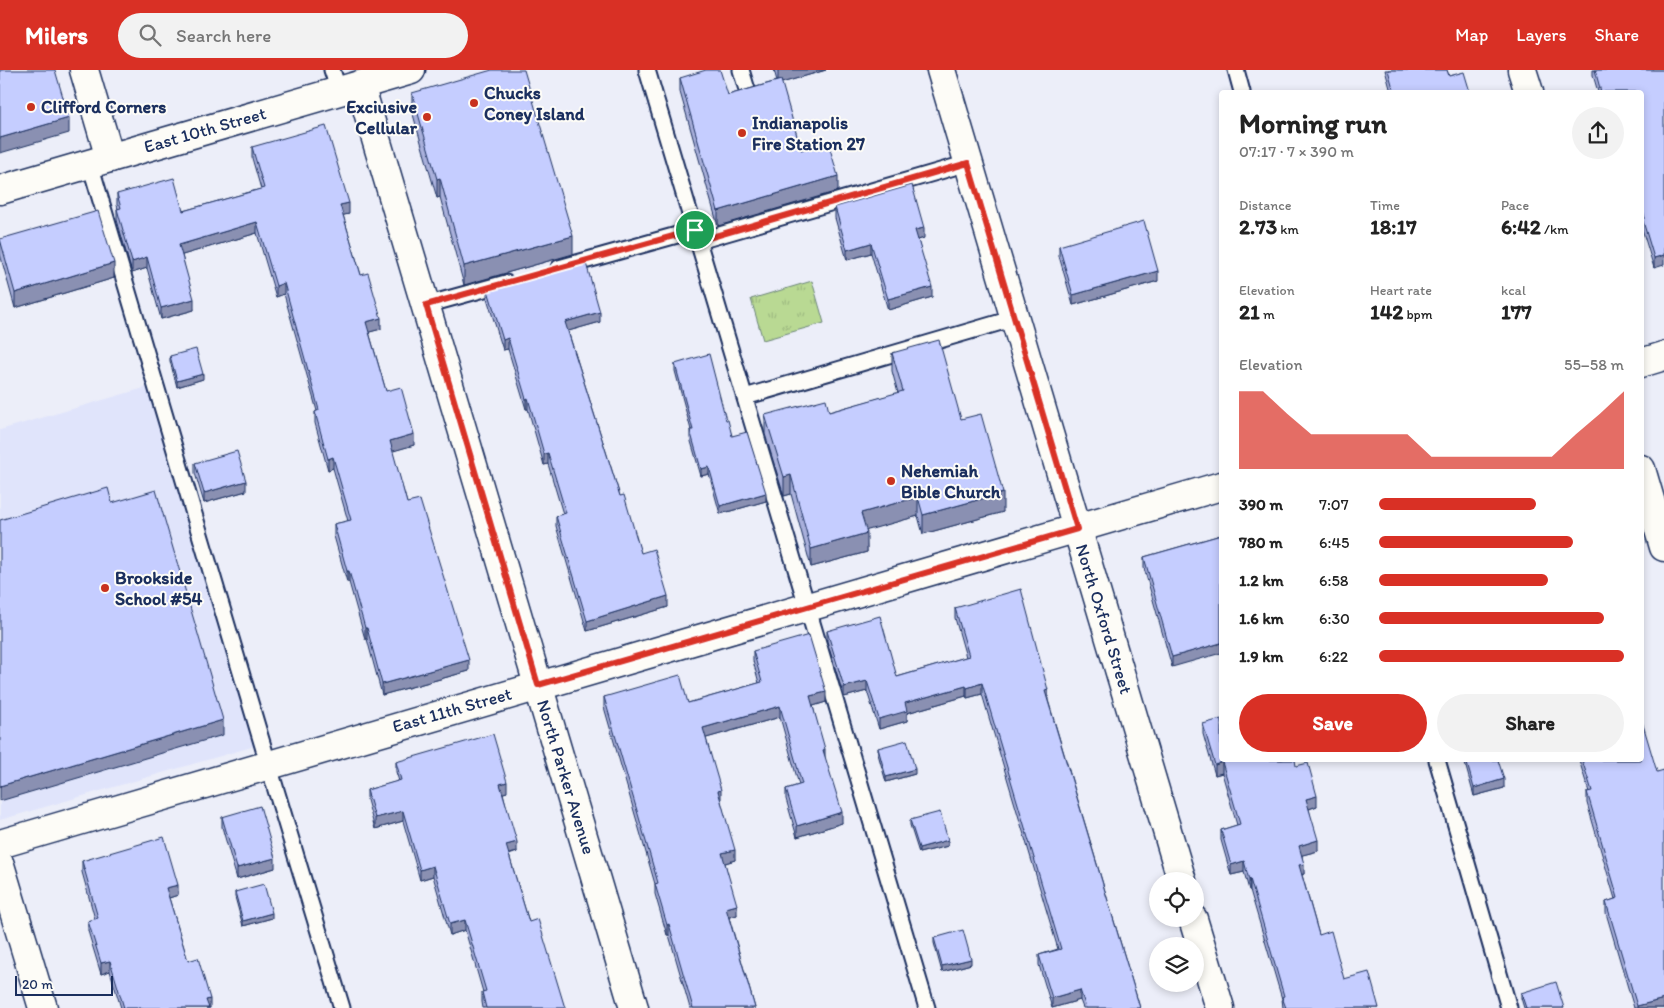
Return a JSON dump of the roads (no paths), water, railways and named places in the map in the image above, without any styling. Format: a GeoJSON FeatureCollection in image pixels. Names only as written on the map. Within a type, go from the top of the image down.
{"type":"FeatureCollection","features":[{"type":"Feature","properties":{"kind":"street"},"geometry":{"type":"LineString","coordinates":[[84,70],[100,161]]}},
{"type":"Feature","properties":{"kind":"street","name":"East 10th Street"},"geometry":{"type":"LineString","coordinates":[[0,190],[100,161],[344,82],[411,70]]}},
{"type":"Feature","properties":{"kind":"street","name":"North Oxford Street"},"geometry":{"type":"LineString","coordinates":[[940,70],[1179,872]]}},
{"type":"Feature","properties":{"kind":"street"},"geometry":{"type":"LineString","coordinates":[[1522,70],[1528,90]]}},
{"type":"Feature","properties":{"kind":"street","name":"North Parker Avenue"},"geometry":{"type":"LineString","coordinates":[[344,82],[426,305],[634,1008]]}},
{"type":"Feature","properties":{"kind":"street"},"geometry":{"type":"LineString","coordinates":[[1644,362],[1664,356]]}},
{"type":"Feature","properties":{"kind":"street"},"geometry":{"type":"LineString","coordinates":[[1644,479],[1664,546]]}},
{"type":"Feature","properties":{"kind":"street","name":"East 11th Street"},"geometry":{"type":"LineString","coordinates":[[0,844],[1219,487]]}},
{"type":"Feature","properties":{"kind":"street"},"geometry":{"type":"LineString","coordinates":[[0,865],[43,1008]]}},
{"type":"Feature","properties":{"kind":"street"},"geometry":{"type":"LineString","coordinates":[[1195,927],[1220,1008]]}},
{"type":"Feature","properties":{"kind":"lane"},"geometry":{"type":"LineString","coordinates":[[647,70],[927,1008]]}},
{"type":"Feature","properties":{"kind":"lane"},"geometry":{"type":"LineString","coordinates":[[741,70],[748,93]]}},
{"type":"Feature","properties":{"kind":"lane"},"geometry":{"type":"LineString","coordinates":[[1236,70],[1241,90]]}},
{"type":"Feature","properties":{"kind":"lane"},"geometry":{"type":"LineString","coordinates":[[100,161],[269,764],[342,1008]]}},
{"type":"Feature","properties":{"kind":"lane"},"geometry":{"type":"LineString","coordinates":[[544,272],[697,235],[968,163]]}},
{"type":"Feature","properties":{"kind":"lane"},"geometry":{"type":"LineString","coordinates":[[426,305],[516,280]]}},
{"type":"Feature","properties":{"kind":"lane"},"geometry":{"type":"LineString","coordinates":[[745,397],[1015,318]]}},
{"type":"Feature","properties":{"kind":"lane"},"geometry":{"type":"LineString","coordinates":[[1438,762],[1509,1008]]}},
{"type":"Feature","properties":{"kind":"place","name":"Chucks Coney Island"},"geometry":{"type":"Point","coordinates":[474,103]}},
{"type":"Feature","properties":{"kind":"place","name":"Clifford Corners"},"geometry":{"type":"Point","coordinates":[31,107]}},
{"type":"Feature","properties":{"kind":"place","name":"Exciusive Cellular"},"geometry":{"type":"Point","coordinates":[427,117]}},
{"type":"Feature","properties":{"kind":"place","name":"Indianapolis Fire Station 27"},"geometry":{"type":"Point","coordinates":[742,133]}},
{"type":"Feature","properties":{"kind":"place","name":"Nehemiah Bible Church"},"geometry":{"type":"Point","coordinates":[891,481]}},
{"type":"Feature","properties":{"kind":"place","name":"Brookside School #54"},"geometry":{"type":"Point","coordinates":[105,588]}}]}
